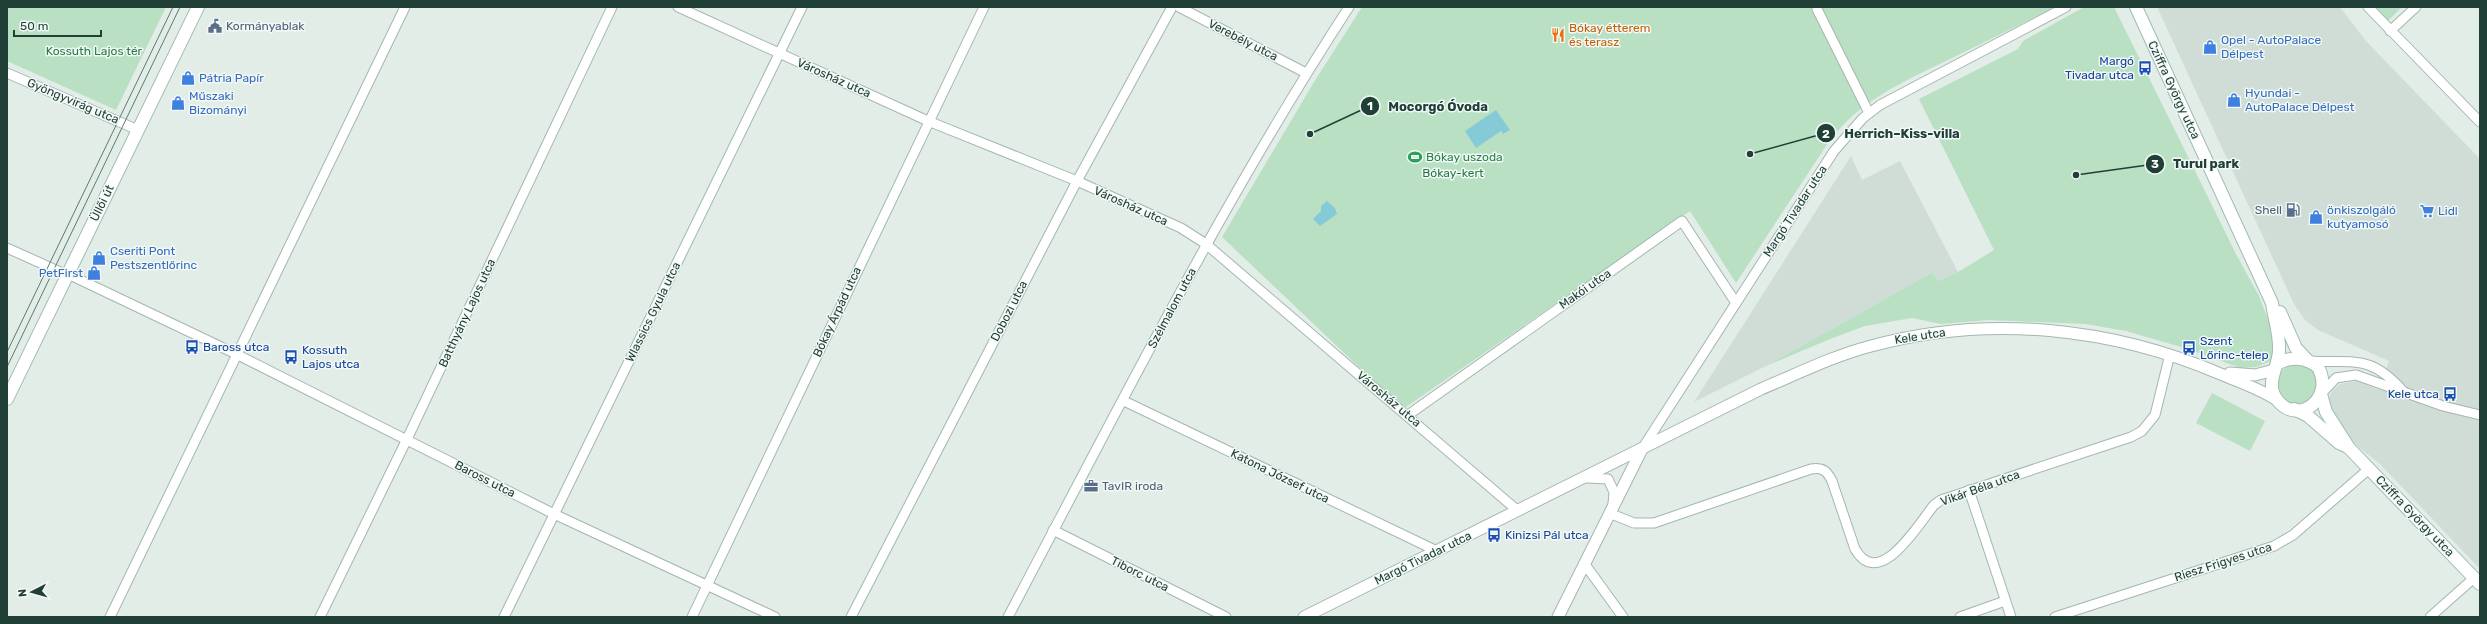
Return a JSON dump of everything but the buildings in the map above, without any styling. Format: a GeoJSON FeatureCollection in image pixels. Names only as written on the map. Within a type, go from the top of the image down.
{"type":"FeatureCollection","features":[{"type":"Feature","properties":{"kind":"main road","name":"Üllői út"},"geometry":{"type":"LineString","coordinates":[[7,399],[198,7]]}},
{"type":"Feature","properties":{"kind":"main road","name":"Cziffra György utca"},"geometry":{"type":"LineString","coordinates":[[2136,7],[2272,303],[2279,339],[2276,367],[2271,386],[2278,400],[2308,416],[2339,443],[2349,448]]}},
{"type":"Feature","properties":{"kind":"main road","name":"Cziffra György utca"},"geometry":{"type":"LineString","coordinates":[[2272,303],[2279,309],[2296,348],[2308,361],[2314,364],[2320,372],[2323,384],[2321,394],[2326,412],[2349,448],[2370,468],[2477,581]]}},
{"type":"Feature","properties":{"kind":"main road"},"geometry":{"type":"LineString","coordinates":[[2276,367],[2293,358],[2308,361]]}},
{"type":"Feature","properties":{"kind":"main road"},"geometry":{"type":"LineString","coordinates":[[2294,409],[2312,406],[2321,394]]}},
{"type":"Feature","properties":{"kind":"street"},"geometry":{"type":"LineString","coordinates":[[110,617],[405,7]]}},
{"type":"Feature","properties":{"kind":"street","name":"Batthyány Lajos utca"},"geometry":{"type":"LineString","coordinates":[[320,617],[407,439],[612,7]]}},
{"type":"Feature","properties":{"kind":"street","name":"Városház utca"},"geometry":{"type":"LineString","coordinates":[[678,7],[928,121],[1077,181],[1181,228],[1206,244],[1408,415],[1518,511]]}},
{"type":"Feature","properties":{"kind":"street","name":"Wlassics Gyula utca"},"geometry":{"type":"LineString","coordinates":[[504,617],[802,7]]}},
{"type":"Feature","properties":{"kind":"street","name":"Bókay Árpád utca"},"geometry":{"type":"LineString","coordinates":[[692,617],[928,121],[984,7]]}},
{"type":"Feature","properties":{"kind":"street","name":"Dobozi utca"},"geometry":{"type":"LineString","coordinates":[[851,617],[1077,181],[1172,7]]}},
{"type":"Feature","properties":{"kind":"street","name":"Verebély utca"},"geometry":{"type":"LineString","coordinates":[[1179,7],[1306,73]]}},
{"type":"Feature","properties":{"kind":"street","name":"Szélmalom utca"},"geometry":{"type":"LineString","coordinates":[[1008,617],[1206,244],[1306,73],[1349,7]]}},
{"type":"Feature","properties":{"kind":"street","name":"Margó Tivadar utca"},"geometry":{"type":"LineString","coordinates":[[1304,617],[1585,478],[1642,448],[1834,151],[1869,113],[1903,92],[2066,7]]}},
{"type":"Feature","properties":{"kind":"street"},"geometry":{"type":"LineString","coordinates":[[2368,7],[2390,31],[2478,116]]}},
{"type":"Feature","properties":{"kind":"street"},"geometry":{"type":"LineString","coordinates":[[2390,31],[2416,7]]}},
{"type":"Feature","properties":{"kind":"street"},"geometry":{"type":"LineString","coordinates":[[1817,9],[1869,113]]}},
{"type":"Feature","properties":{"kind":"street","name":"Gyöngyvirág utca"},"geometry":{"type":"LineString","coordinates":[[7,73],[138,130]]}},
{"type":"Feature","properties":{"kind":"street","name":"Makói utca"},"geometry":{"type":"LineString","coordinates":[[1408,415],[1682,221],[1736,304]]}},
{"type":"Feature","properties":{"kind":"street","name":"Baross utca"},"geometry":{"type":"LineString","coordinates":[[7,248],[68,274],[236,354],[554,514],[707,584],[774,617]]}},
{"type":"Feature","properties":{"kind":"street","name":"Kele utca"},"geometry":{"type":"LineString","coordinates":[[1642,448],[1762,389],[1835,357],[1902,338],[1958,330],[2040,329],[2100,337],[2170,354],[2260,389],[2278,400]]}},
{"type":"Feature","properties":{"kind":"street","name":"Vikár Béla utca"},"geometry":{"type":"LineString","coordinates":[[1611,509],[1634,523],[1654,523],[1811,469],[1822,469],[1828,473],[1832,481],[1855,549],[1860,558],[1874,564],[1886,560],[1897,552],[1934,505],[1969,490],[2131,437],[2142,430],[2156,415],[2170,354]]}},
{"type":"Feature","properties":{"kind":"street"},"geometry":{"type":"LineString","coordinates":[[2308,361],[2347,361],[2366,364],[2389,374],[2404,391]]}},
{"type":"Feature","properties":{"kind":"street","name":"Kele utca"},"geometry":{"type":"LineString","coordinates":[[2216,372],[2255,375],[2276,367]]}},
{"type":"Feature","properties":{"kind":"street"},"geometry":{"type":"LineString","coordinates":[[2321,394],[2336,378],[2350,375],[2365,378],[2443,406],[2480,415]]}},
{"type":"Feature","properties":{"kind":"street","name":"Katona József utca"},"geometry":{"type":"LineString","coordinates":[[1124,401],[1437,551]]}},
{"type":"Feature","properties":{"kind":"street"},"geometry":{"type":"LineString","coordinates":[[1558,617],[1642,448]]}},
{"type":"Feature","properties":{"kind":"street","name":"Riesz Frigyes utca"},"geometry":{"type":"LineString","coordinates":[[2055,617],[2274,546],[2293,535],[2370,468]]}},
{"type":"Feature","properties":{"kind":"street","name":"Margó Tivadar utca"},"geometry":{"type":"LineString","coordinates":[[1585,478],[1608,479],[1614,492],[1611,509]]}},
{"type":"Feature","properties":{"kind":"street"},"geometry":{"type":"LineString","coordinates":[[1969,490],[2011,617]]}},
{"type":"Feature","properties":{"kind":"street","name":"Tiborc utca"},"geometry":{"type":"LineString","coordinates":[[1054,530],[1226,617]]}},
{"type":"Feature","properties":{"kind":"street"},"geometry":{"type":"LineString","coordinates":[[1584,563],[1623,617]]}},
{"type":"Feature","properties":{"kind":"street"},"geometry":{"type":"LineString","coordinates":[[2430,617],[2477,581]]}},
{"type":"Feature","properties":{"kind":"street"},"geometry":{"type":"LineString","coordinates":[[1960,617],[2005,601]]}},
{"type":"Feature","properties":{"kind":"shaded area"},"geometry":{"type":"Polygon","coordinates":[[[2157,7],[2340,7],[2366,41],[2480,159],[2480,569],[2380,464],[2356,445],[2337,421],[2329,399],[2332,391],[2340,384],[2358,381],[2379,390],[2389,361],[2318,330],[2305,320],[2294,304],[2157,7]]]}},
{"type":"Feature","properties":{"kind":"shaded area"},"geometry":{"type":"Polygon","coordinates":[[[1851,156],[1862,180],[1900,161],[1958,272],[1938,281],[1933,272],[1766,366],[1694,402],[1851,156]]]}},
{"type":"Feature","properties":{"kind":"green space","name":"Kossuth Lajos tér"},"geometry":{"type":"Polygon","coordinates":[[[7,7],[166,7],[116,110],[7,61],[7,7]]]}},
{"type":"Feature","properties":{"kind":"green space","name":"Bókay-kert"},"geometry":{"type":"Polygon","coordinates":[[[1362,7],[2056,7],[1900,84],[1868,103],[1854,115],[1840,128],[1828,143],[1736,283],[1690,211],[1403,409],[1222,237],[1314,82],[1362,7]]]}},
{"type":"Feature","properties":{"kind":"green space"},"geometry":{"type":"Polygon","coordinates":[[[2084,7],[2114,7],[2237,256],[2259,296],[2274,335],[2273,354],[2269,362],[2256,367],[2241,368],[2181,347],[2126,331],[2085,324],[1989,320],[1941,324],[1912,318],[1865,326],[1766,366],[1933,272],[1938,281],[1958,272],[1994,250],[1919,99],[2018,49],[2023,41],[2084,7]]]}},
{"type":"Feature","properties":{"kind":"green space"},"geometry":{"type":"Polygon","coordinates":[[[2368,7],[2402,7],[2384,25],[2368,7]]]}},
{"type":"Feature","properties":{"kind":"green space"},"geometry":{"type":"Polygon","coordinates":[[[2297,364],[2305,366],[2311,370],[2315,376],[2317,384],[2315,392],[2311,398],[2305,402],[2297,404],[2289,402],[2283,398],[2279,392],[2277,384],[2279,376],[2283,370],[2289,366],[2297,364]]]}},
{"type":"Feature","properties":{"kind":"green space"},"geometry":{"type":"Polygon","coordinates":[[[2212,393],[2265,421],[2250,451],[2196,423],[2212,393]]]}},
{"type":"Feature","properties":{"kind":"water"},"geometry":{"type":"Polygon","coordinates":[[[1496,110],[1510,130],[1503,134],[1501,131],[1476,148],[1465,131],[1496,110]]]}},
{"type":"Feature","properties":{"kind":"water"},"geometry":{"type":"Polygon","coordinates":[[[1327,201],[1335,208],[1337,214],[1320,226],[1313,219],[1321,211],[1321,206],[1327,201]]]}},
{"type":"Feature","properties":{"kind":"tram line"},"geometry":{"type":"LineString","coordinates":[[7,352],[173,7]]}},
{"type":"Feature","properties":{"kind":"tram line"},"geometry":{"type":"LineString","coordinates":[[7,367],[180,7]]}},
{"type":"Feature","properties":{"kind":"place","name":"Kormányablak"},"geometry":{"type":"Point","coordinates":[215,26]}},
{"type":"Feature","properties":{"kind":"place","name":"Bókay étterem és terasz"},"geometry":{"type":"Point","coordinates":[1558,35]}},
{"type":"Feature","properties":{"kind":"place","name":"Opel - AutoPalace Délpest"},"geometry":{"type":"Point","coordinates":[2210,47]}},
{"type":"Feature","properties":{"kind":"place","name":"Margó Tivadar utca"},"geometry":{"type":"Point","coordinates":[2145,68]}},
{"type":"Feature","properties":{"kind":"place","name":"Pátria Papír"},"geometry":{"type":"Point","coordinates":[188,78]}},
{"type":"Feature","properties":{"kind":"place","name":"Hyundai - AutoPalace Délpest"},"geometry":{"type":"Point","coordinates":[2234,100]}},
{"type":"Feature","properties":{"kind":"place","name":"Műszaki Bizományi"},"geometry":{"type":"Point","coordinates":[178,103]}},
{"type":"Feature","properties":{"kind":"place","name":"Mocorgó Óvoda"},"geometry":{"type":"Point","coordinates":[1310,134]}},
{"type":"Feature","properties":{"kind":"place","name":"Herrich–Kiss-villa"},"geometry":{"type":"Point","coordinates":[1750,154]}},
{"type":"Feature","properties":{"kind":"place","name":"Bókay uszoda"},"geometry":{"type":"Point","coordinates":[1415,157]}},
{"type":"Feature","properties":{"kind":"place","name":"Turul park"},"geometry":{"type":"Point","coordinates":[2076,175]}},
{"type":"Feature","properties":{"kind":"place","name":"Shell"},"geometry":{"type":"Point","coordinates":[2293,210]}},
{"type":"Feature","properties":{"kind":"place","name":"Lidl"},"geometry":{"type":"Point","coordinates":[2427,211]}},
{"type":"Feature","properties":{"kind":"place","name":"önkiszolgáló kutyamosó"},"geometry":{"type":"Point","coordinates":[2316,217]}},
{"type":"Feature","properties":{"kind":"place","name":"Cseriti Pont Pestszentlőrinc"},"geometry":{"type":"Point","coordinates":[99,258]}},
{"type":"Feature","properties":{"kind":"place","name":"PetFirst"},"geometry":{"type":"Point","coordinates":[94,273]}},
{"type":"Feature","properties":{"kind":"place","name":"Baross utca"},"geometry":{"type":"Point","coordinates":[192,347]}},
{"type":"Feature","properties":{"kind":"place","name":"Szent Lőrinc-telep"},"geometry":{"type":"Point","coordinates":[2189,348]}},
{"type":"Feature","properties":{"kind":"place","name":"Kossuth Lajos utca"},"geometry":{"type":"Point","coordinates":[291,357]}},
{"type":"Feature","properties":{"kind":"place","name":"Kele utca"},"geometry":{"type":"Point","coordinates":[2450,394]}},
{"type":"Feature","properties":{"kind":"place","name":"TavIR iroda"},"geometry":{"type":"Point","coordinates":[1091,486]}},
{"type":"Feature","properties":{"kind":"place","name":"Kinizsi Pál utca"},"geometry":{"type":"Point","coordinates":[1494,535]}}]}
